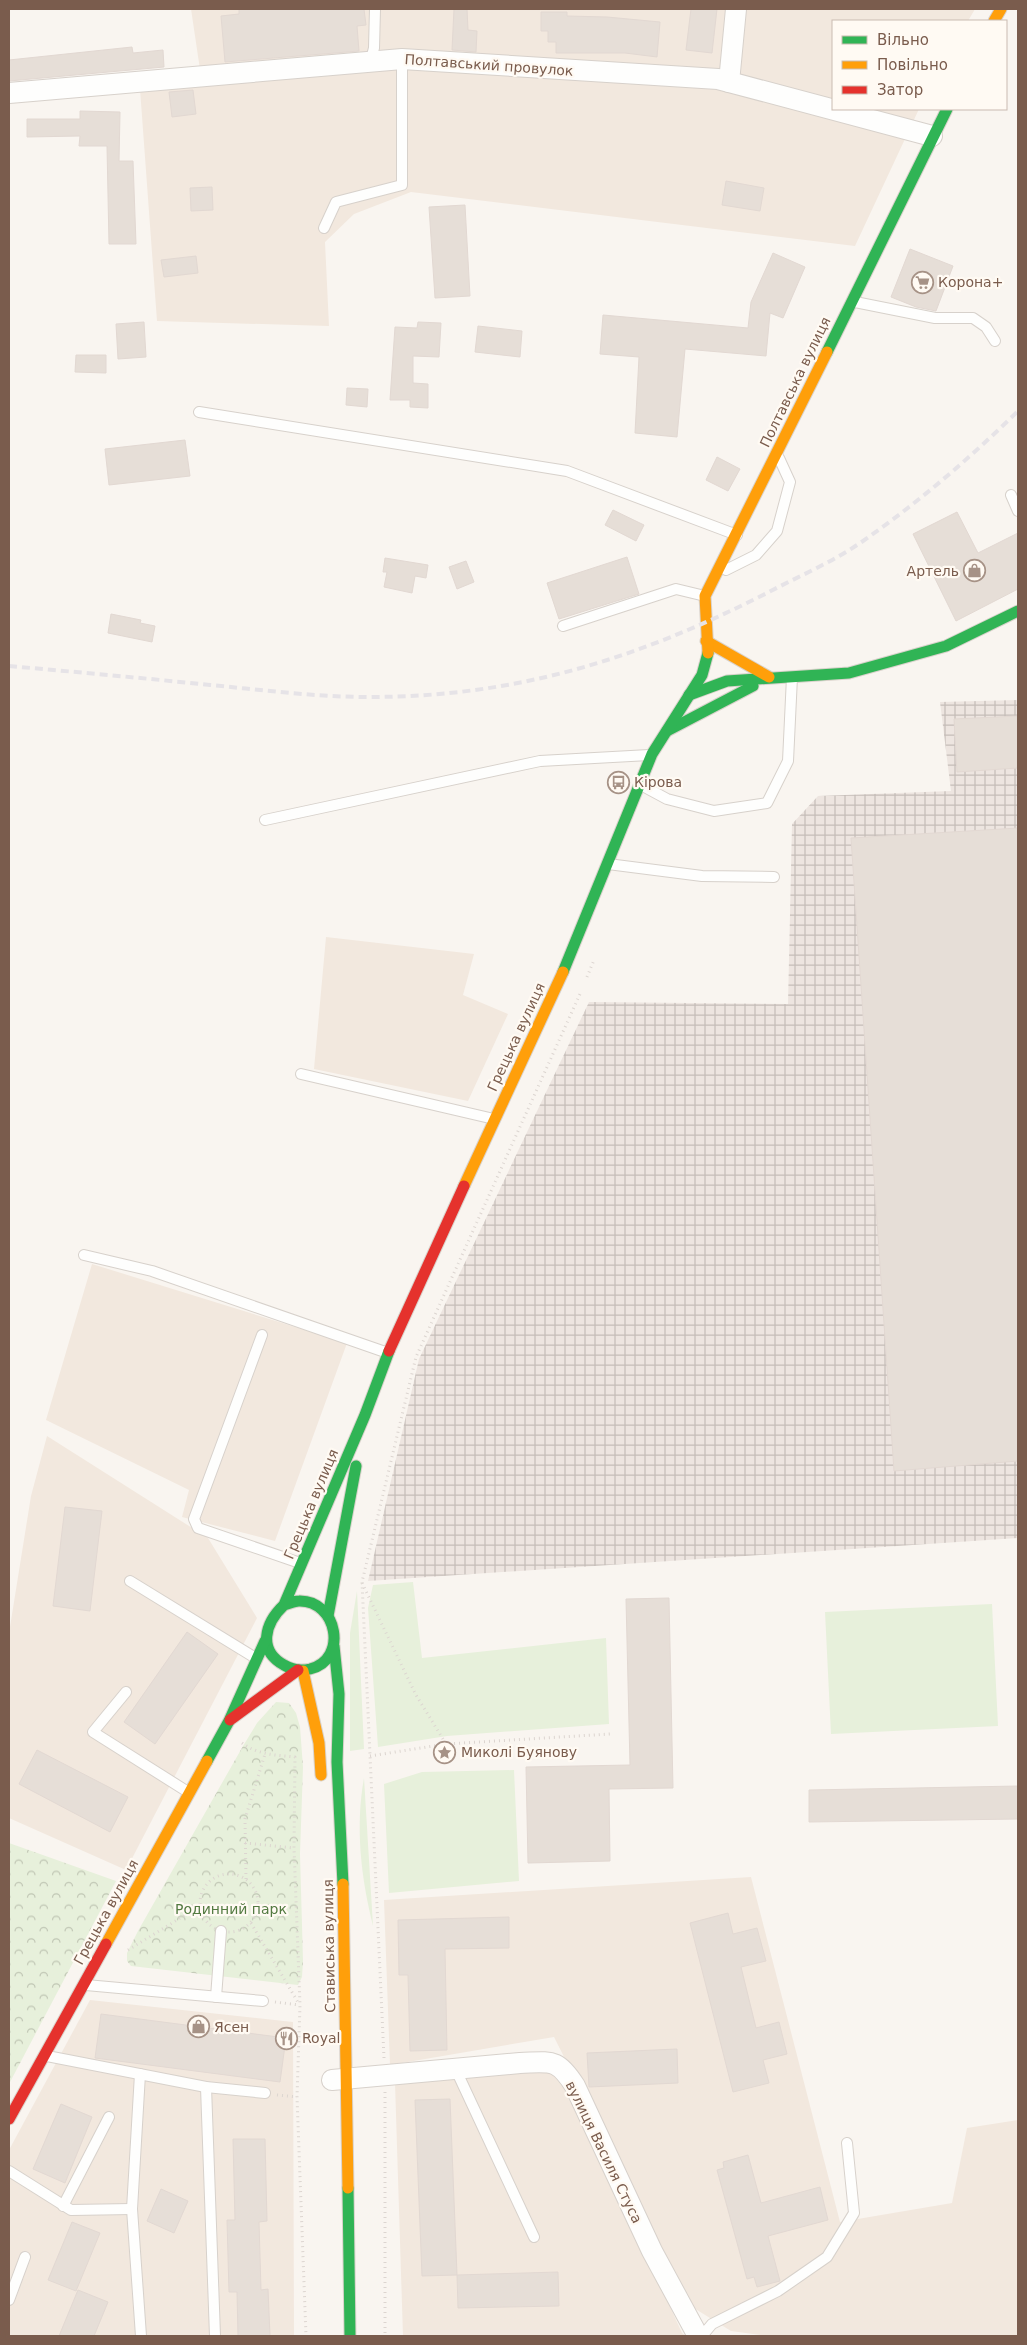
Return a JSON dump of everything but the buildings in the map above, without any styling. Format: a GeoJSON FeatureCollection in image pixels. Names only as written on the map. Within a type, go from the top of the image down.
{"type":"FeatureCollection","features":[{"type":"Feature","properties":{"kind":"main road"},"geometry":{"type":"LineString","coordinates":[[995,20],[1001,9]]}},
{"type":"Feature","properties":{"kind":"main road","name":"Полтавська вулиця"},"geometry":{"type":"LineString","coordinates":[[702,675],[708,652],[705,596],[738,535],[932,136],[946,110]]}},
{"type":"Feature","properties":{"kind":"main road"},"geometry":{"type":"LineString","coordinates":[[689,695],[727,681],[849,673],[946,646],[1018,611]]}},
{"type":"Feature","properties":{"kind":"main road"},"geometry":{"type":"LineString","coordinates":[[706,640],[769,677]]}},
{"type":"Feature","properties":{"kind":"main road","name":"Грецька вулиця"},"geometry":{"type":"LineString","coordinates":[[284,1605],[365,1415],[389,1353],[494,1118],[562,975],[652,754],[702,675]]}},
{"type":"Feature","properties":{"kind":"main road"},"geometry":{"type":"LineString","coordinates":[[667,730],[769,677]]}},
{"type":"Feature","properties":{"kind":"main road","name":"Грецька вулиця"},"geometry":{"type":"LineString","coordinates":[[328,1616],[365,1415]]}},
{"type":"Feature","properties":{"kind":"main road"},"geometry":{"type":"LineString","coordinates":[[299,1601],[313,1603],[328,1616],[334,1628],[334,1646],[327,1659],[316,1667],[300,1671],[286,1667],[275,1660],[265,1642],[266,1627],[273,1614],[284,1605],[299,1601]]}},
{"type":"Feature","properties":{"kind":"main road","name":"Грецька вулиця"},"geometry":{"type":"LineString","coordinates":[[9,2118],[226,1725],[265,1642]]}},
{"type":"Feature","properties":{"kind":"main road","name":"Стависька вулиця"},"geometry":{"type":"LineString","coordinates":[[334,1646],[339,1694],[337,1762],[343,1885],[336,2080],[350,2336]]}},
{"type":"Feature","properties":{"kind":"main road"},"geometry":{"type":"LineString","coordinates":[[300,1671],[319,1743],[322,1790]]}},
{"type":"Feature","properties":{"kind":"main road","name":"Грецька вулиця"},"geometry":{"type":"LineString","coordinates":[[226,1725],[300,1671]]}},
{"type":"Feature","properties":{"kind":"street"},"geometry":{"type":"LineString","coordinates":[[729,82],[736,9]]}},
{"type":"Feature","properties":{"kind":"street","name":"Полтавський провулок"},"geometry":{"type":"LineString","coordinates":[[9,93],[402,59],[718,79],[832,109]]}},
{"type":"Feature","properties":{"kind":"street","name":"Полтавський провулок"},"geometry":{"type":"LineString","coordinates":[[834,110],[932,136]]}},
{"type":"Feature","properties":{"kind":"street","name":"вулиця Василя Стуса"},"geometry":{"type":"LineString","coordinates":[[336,2080],[549,2062],[563,2068],[574,2086],[652,2251],[700,2336]]}},
{"type":"Feature","properties":{"kind":"lane"},"geometry":{"type":"LineString","coordinates":[[370,63],[374,48],[376,9]]}},
{"type":"Feature","properties":{"kind":"lane"},"geometry":{"type":"LineString","coordinates":[[324,228],[336,202],[402,185],[402,59]]}},
{"type":"Feature","properties":{"kind":"lane"},"geometry":{"type":"LineString","coordinates":[[852,301],[935,318],[974,318],[986,327],[995,341]]}},
{"type":"Feature","properties":{"kind":"lane"},"geometry":{"type":"LineString","coordinates":[[199,412],[567,471],[738,535]]}},
{"type":"Feature","properties":{"kind":"lane"},"geometry":{"type":"LineString","coordinates":[[716,575],[756,554],[777,531],[790,482],[777,453]]}},
{"type":"Feature","properties":{"kind":"lane"},"geometry":{"type":"LineString","coordinates":[[1011,495],[1018,511]]}},
{"type":"Feature","properties":{"kind":"lane"},"geometry":{"type":"LineString","coordinates":[[563,626],[676,589],[705,596]]}},
{"type":"Feature","properties":{"kind":"lane"},"geometry":{"type":"LineString","coordinates":[[640,785],[667,799],[714,811],[767,803],[788,761],[792,676]]}},
{"type":"Feature","properties":{"kind":"lane"},"geometry":{"type":"LineString","coordinates":[[265,820],[540,760],[652,754]]}},
{"type":"Feature","properties":{"kind":"lane"},"geometry":{"type":"LineString","coordinates":[[607,864],[702,876],[774,877]]}},
{"type":"Feature","properties":{"kind":"lane"},"geometry":{"type":"LineString","coordinates":[[301,1074],[494,1118]]}},
{"type":"Feature","properties":{"kind":"lane"},"geometry":{"type":"LineString","coordinates":[[84,1255],[152,1271],[389,1353]]}},
{"type":"Feature","properties":{"kind":"lane"},"geometry":{"type":"LineString","coordinates":[[262,1335],[194,1519],[198,1528],[212,1534],[302,1564]]}},
{"type":"Feature","properties":{"kind":"lane"},"geometry":{"type":"LineString","coordinates":[[130,1581],[257,1659]]}},
{"type":"Feature","properties":{"kind":"lane"},"geometry":{"type":"LineString","coordinates":[[126,1692],[93,1732],[189,1793]]}},
{"type":"Feature","properties":{"kind":"lane"},"geometry":{"type":"LineString","coordinates":[[216,1997],[221,1931]]}},
{"type":"Feature","properties":{"kind":"lane"},"geometry":{"type":"LineString","coordinates":[[83,1984],[263,2001]]}},
{"type":"Feature","properties":{"kind":"lane"},"geometry":{"type":"LineString","coordinates":[[44,2055],[206,2087],[265,2093]]}},
{"type":"Feature","properties":{"kind":"lane"},"geometry":{"type":"LineString","coordinates":[[456,2070],[534,2237]]}},
{"type":"Feature","properties":{"kind":"lane"},"geometry":{"type":"LineString","coordinates":[[140,2074],[132,2209],[142,2336]]}},
{"type":"Feature","properties":{"kind":"lane"},"geometry":{"type":"LineString","coordinates":[[206,2087],[216,2336]]}},
{"type":"Feature","properties":{"kind":"lane"},"geometry":{"type":"LineString","coordinates":[[64,2206],[109,2117]]}},
{"type":"Feature","properties":{"kind":"lane"},"geometry":{"type":"LineString","coordinates":[[700,2336],[712,2324],[778,2291],[827,2258],[854,2213],[847,2143]]}},
{"type":"Feature","properties":{"kind":"lane"},"geometry":{"type":"LineString","coordinates":[[9,2171],[71,2210],[132,2209]]}},
{"type":"Feature","properties":{"kind":"lane"},"geometry":{"type":"LineString","coordinates":[[9,2300],[25,2257]]}},
{"type":"Feature","properties":{"kind":"path"},"geometry":{"type":"LineString","coordinates":[[586,980],[597,954]]}},
{"type":"Feature","properties":{"kind":"path"},"geometry":{"type":"LineString","coordinates":[[385,2336],[385,2076],[362,1582],[416,1357],[582,989]]}},
{"type":"Feature","properties":{"kind":"path"},"geometry":{"type":"LineString","coordinates":[[362,1582],[416,1695],[446,1744]]}},
{"type":"Feature","properties":{"kind":"path"},"geometry":{"type":"LineString","coordinates":[[226,1725],[250,1749],[265,1754],[296,1757],[294,1848],[300,2005],[297,2097],[306,2336]]}},
{"type":"Feature","properties":{"kind":"path"},"geometry":{"type":"LineString","coordinates":[[370,1756],[446,1744],[610,1734]]}},
{"type":"Feature","properties":{"kind":"path"},"geometry":{"type":"LineString","coordinates":[[246,1879],[245,1819],[265,1754]]}},
{"type":"Feature","properties":{"kind":"path"},"geometry":{"type":"LineString","coordinates":[[245,1843],[294,1848]]}},
{"type":"Feature","properties":{"kind":"path"},"geometry":{"type":"LineString","coordinates":[[230,1874],[246,1879],[252,1884],[258,1900],[258,1908],[251,1923],[237,1931],[221,1931],[207,1922],[200,1906],[203,1890],[214,1878],[230,1874]]}},
{"type":"Feature","properties":{"kind":"path"},"geometry":{"type":"LineString","coordinates":[[125,1952],[200,1906]]}},
{"type":"Feature","properties":{"kind":"path"},"geometry":{"type":"LineString","coordinates":[[251,1923],[300,2005]]}},
{"type":"Feature","properties":{"kind":"path"},"geometry":{"type":"LineString","coordinates":[[263,2001],[300,2005]]}},
{"type":"Feature","properties":{"kind":"path"},"geometry":{"type":"LineString","coordinates":[[265,2093],[297,2097]]}},
{"type":"Feature","properties":{"kind":"shaded area"},"geometry":{"type":"Polygon","coordinates":[[[191,9],[975,9],[969,20],[832,20],[832,110],[919,110],[855,246],[411,192],[354,214],[325,242],[329,326],[157,321],[140,89],[202,83],[191,9]]]}},
{"type":"Feature","properties":{"kind":"shaded area"},"geometry":{"type":"Polygon","coordinates":[[[1018,700],[1018,1538],[368,1581],[419,1359],[589,1002],[788,1004],[792,824],[818,796],[951,791],[940,702],[1018,700]]]}},
{"type":"Feature","properties":{"kind":"shaded area"},"geometry":{"type":"Polygon","coordinates":[[[326,937],[474,954],[463,995],[508,1014],[468,1101],[314,1069],[326,937]]]}},
{"type":"Feature","properties":{"kind":"shaded area"},"geometry":{"type":"Polygon","coordinates":[[[92,1264],[347,1343],[275,1541],[182,1517],[189,1490],[46,1420],[92,1264]]]}},
{"type":"Feature","properties":{"kind":"shaded area"},"geometry":{"type":"Polygon","coordinates":[[[47,1436],[208,1538],[257,1618],[126,1870],[9,1818],[9,1633],[31,1496],[47,1436]]]}},
{"type":"Feature","properties":{"kind":"shaded area"},"geometry":{"type":"Polygon","coordinates":[[[751,1877],[840,2222],[952,2203],[967,2128],[1018,2120],[1018,2336],[767,2336],[731,2331],[689,2305],[554,2037],[390,2065],[384,1900],[751,1877]]]}},
{"type":"Feature","properties":{"kind":"shaded area"},"geometry":{"type":"Polygon","coordinates":[[[90,2000],[293,2022],[294,2336],[9,2336],[9,2150],[90,2000]]]}},
{"type":"Feature","properties":{"kind":"shaded area"},"geometry":{"type":"Polygon","coordinates":[[[551,2071],[571,2090],[682,2333],[686,2336],[403,2336],[395,2083],[551,2071]]]}},
{"type":"Feature","properties":{"kind":"green space"},"geometry":{"type":"Polygon","coordinates":[[[413,1582],[422,1658],[606,1638],[609,1724],[447,1736],[378,1747],[368,1608],[373,1585],[413,1582]]]}},
{"type":"Feature","properties":{"kind":"green space"},"geometry":{"type":"Polygon","coordinates":[[[357,1591],[364,1749],[350,1751],[350,1633],[357,1591]]]}},
{"type":"Feature","properties":{"kind":"green space"},"geometry":{"type":"Polygon","coordinates":[[[992,1604],[998,1726],[831,1734],[825,1612],[992,1604]]]}},
{"type":"Feature","properties":{"kind":"green space","name":"Родинний парк"},"geometry":{"type":"Polygon","coordinates":[[[276,1702],[289,1703],[296,1713],[300,1727],[303,1767],[300,1854],[303,1961],[302,1977],[298,1985],[131,1966],[127,1961],[127,1953],[138,1931],[243,1746],[257,1723],[276,1702]]]}},
{"type":"Feature","properties":{"kind":"green space"},"geometry":{"type":"Polygon","coordinates":[[[514,1770],[519,1881],[389,1893],[384,1784],[422,1772],[514,1770]]]}},
{"type":"Feature","properties":{"kind":"green space"},"geometry":{"type":"Polygon","coordinates":[[[364,1778],[373,1926],[365,1890],[361,1852],[360,1815],[364,1778]]]}},
{"type":"Feature","properties":{"kind":"green space"},"geometry":{"type":"Polygon","coordinates":[[[9,1843],[116,1881],[9,2084],[9,1843]]]}},
{"type":"Feature","properties":{"kind":"railway"},"geometry":{"type":"LineString","coordinates":[[9,666],[290,693],[369,697],[423,695],[475,690],[574,670],[623,655],[671,637],[767,593],[840,556],[884,526],[924,495],[963,463],[1018,411]]}},
{"type":"Feature","properties":{"kind":"traffic: fast"},"geometry":{"type":"LineString","coordinates":[[827,352],[947,110]]}},
{"type":"Feature","properties":{"kind":"traffic: fast"},"geometry":{"type":"LineString","coordinates":[[689,695],[727,681],[849,673],[946,646],[1018,611]]}},
{"type":"Feature","properties":{"kind":"traffic: fast"},"geometry":{"type":"LineString","coordinates":[[563,972],[652,754],[702,675],[708,653]]}},
{"type":"Feature","properties":{"kind":"traffic: fast"},"geometry":{"type":"LineString","coordinates":[[667,731],[753,686]]}},
{"type":"Feature","properties":{"kind":"traffic: fast"},"geometry":{"type":"LineString","coordinates":[[284,1605],[295,1601],[312,1603],[322,1610],[329,1619],[334,1643],[330,1654],[322,1663],[307,1670],[287,1667],[275,1659],[270,1652],[267,1636],[272,1620],[284,1605],[365,1415],[389,1351]]}},
{"type":"Feature","properties":{"kind":"traffic: fast"},"geometry":{"type":"LineString","coordinates":[[328,1616],[356,1466]]}},
{"type":"Feature","properties":{"kind":"traffic: fast"},"geometry":{"type":"LineString","coordinates":[[207,1761],[229,1721],[265,1641]]}},
{"type":"Feature","properties":{"kind":"traffic: fast"},"geometry":{"type":"LineString","coordinates":[[334,1646],[339,1694],[337,1762],[343,1884]]}},
{"type":"Feature","properties":{"kind":"traffic: fast"},"geometry":{"type":"LineString","coordinates":[[348,2188],[350,2336]]}},
{"type":"Feature","properties":{"kind":"traffic: slow"},"geometry":{"type":"LineString","coordinates":[[995,20],[1001,9]]}},
{"type":"Feature","properties":{"kind":"traffic: slow"},"geometry":{"type":"LineString","coordinates":[[708,653],[705,596],[827,352]]}},
{"type":"Feature","properties":{"kind":"traffic: slow"},"geometry":{"type":"LineString","coordinates":[[706,641],[769,677]]}},
{"type":"Feature","properties":{"kind":"traffic: slow"},"geometry":{"type":"LineString","coordinates":[[464,1186],[563,972]]}},
{"type":"Feature","properties":{"kind":"traffic: slow"},"geometry":{"type":"LineString","coordinates":[[303,1671],[319,1743],[321,1775]]}},
{"type":"Feature","properties":{"kind":"traffic: slow"},"geometry":{"type":"LineString","coordinates":[[106,1944],[207,1761]]}},
{"type":"Feature","properties":{"kind":"traffic: slow"},"geometry":{"type":"LineString","coordinates":[[343,1884],[348,2188]]}},
{"type":"Feature","properties":{"kind":"traffic: jam"},"geometry":{"type":"LineString","coordinates":[[389,1351],[464,1186]]}},
{"type":"Feature","properties":{"kind":"traffic: jam"},"geometry":{"type":"LineString","coordinates":[[230,1720],[298,1670]]}},
{"type":"Feature","properties":{"kind":"traffic: jam"},"geometry":{"type":"LineString","coordinates":[[9,2119],[106,1944]]}},
{"type":"Feature","properties":{"kind":"place","name":"Корона+"},"geometry":{"type":"Point","coordinates":[922,282]}},
{"type":"Feature","properties":{"kind":"place","name":"Артель"},"geometry":{"type":"Point","coordinates":[975,571]}},
{"type":"Feature","properties":{"kind":"place","name":"Кірова"},"geometry":{"type":"Point","coordinates":[618,782]}},
{"type":"Feature","properties":{"kind":"place","name":"Миколі Буянову"},"geometry":{"type":"Point","coordinates":[445,1752]}},
{"type":"Feature","properties":{"kind":"place","name":"Ясен"},"geometry":{"type":"Point","coordinates":[198,2027]}},
{"type":"Feature","properties":{"kind":"place","name":"Royal"},"geometry":{"type":"Point","coordinates":[286,2038]}}]}
